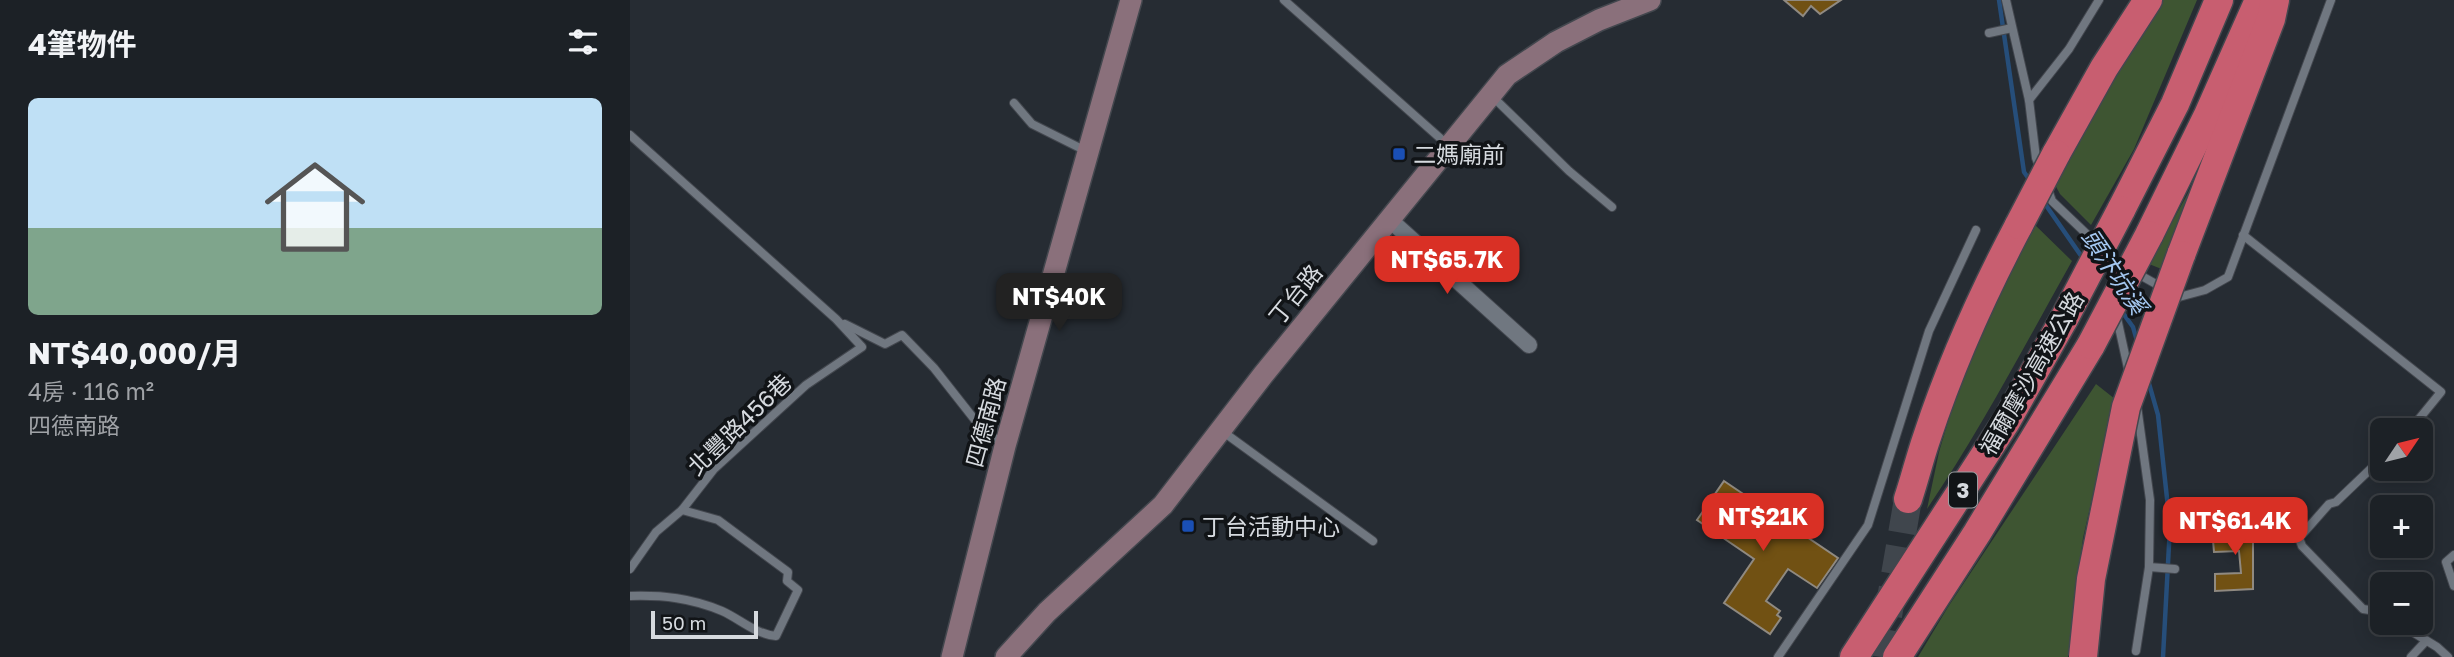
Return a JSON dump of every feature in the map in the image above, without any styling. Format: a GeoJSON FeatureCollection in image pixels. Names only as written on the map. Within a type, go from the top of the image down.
{"type":"FeatureCollection","features":[{"type":"Feature","properties":{"kind":"highway"},"geometry":{"type":"LineString","coordinates":[[1908,499],[1926,438],[1992,275],[2104,68],[2148,0]]}},
{"type":"Feature","properties":{"kind":"highway","name":"福爾摩沙高速公路"},"geometry":{"type":"LineString","coordinates":[[1854,657],[2006,422],[2064,318],[2175,104],[2219,0]]}},
{"type":"Feature","properties":{"kind":"highway","name":"福爾摩沙高速公路"},"geometry":{"type":"LineString","coordinates":[[1897,657],[1977,533],[2091,345],[2208,115],[2259,0]]}},
{"type":"Feature","properties":{"kind":"highway"},"geometry":{"type":"LineString","coordinates":[[2082,657],[2091,579],[2126,407],[2271,19],[2275,0]]}},
{"type":"Feature","properties":{"kind":"highway"},"geometry":{"type":"LineString","coordinates":[[2091,579],[2095,611],[2094,657]]}},
{"type":"Feature","properties":{"kind":"street","name":"四德南路"},"geometry":{"type":"LineString","coordinates":[[952,657],[1005,446],[1131,0]]}},
{"type":"Feature","properties":{"kind":"street","name":"丁台路"},"geometry":{"type":"LineString","coordinates":[[1006,657],[1047,612],[1163,505],[1271,365],[1507,75],[1556,42],[1599,20],[1650,0]]}},
{"type":"Feature","properties":{"kind":"street"},"geometry":{"type":"LineString","coordinates":[[1390,220],[1529,345]]}},
{"type":"Feature","properties":{"kind":"lane"},"geometry":{"type":"LineString","coordinates":[[1284,0],[1449,146]]}},
{"type":"Feature","properties":{"kind":"lane"},"geometry":{"type":"LineString","coordinates":[[2006,0],[2029,100],[2036,158],[2052,201],[2115,261],[2179,297],[2205,290],[2228,277],[2331,0]]}},
{"type":"Feature","properties":{"kind":"lane"},"geometry":{"type":"LineString","coordinates":[[2029,100],[2069,49],[2099,0]]}},
{"type":"Feature","properties":{"kind":"lane"},"geometry":{"type":"LineString","coordinates":[[1989,33],[2012,28]]}},
{"type":"Feature","properties":{"kind":"lane"},"geometry":{"type":"LineString","coordinates":[[1490,95],[1569,171],[1612,207]]}},
{"type":"Feature","properties":{"kind":"lane"},"geometry":{"type":"LineString","coordinates":[[1014,103],[1032,124],[1073,147],[1088,152]]}},
{"type":"Feature","properties":{"kind":"lane","name":"北豐路456巷"},"geometry":{"type":"LineString","coordinates":[[630,135],[836,319],[862,347],[806,385],[766,419],[714,469],[682,510],[656,532],[630,569]]}},
{"type":"Feature","properties":{"kind":"lane"},"geometry":{"type":"LineString","coordinates":[[1778,657],[1868,525],[1929,331],[1976,230]]}},
{"type":"Feature","properties":{"kind":"lane"},"geometry":{"type":"LineString","coordinates":[[2243,236],[2441,392],[2420,418]]}},
{"type":"Feature","properties":{"kind":"lane"},"geometry":{"type":"LineString","coordinates":[[2136,651],[2149,566],[2150,500],[2138,411],[2116,320],[2138,274]]}},
{"type":"Feature","properties":{"kind":"lane","name":"北豐路456巷"},"geometry":{"type":"LineString","coordinates":[[836,319],[878,343],[886,344],[902,335],[934,368],[982,429],[1005,446]]}},
{"type":"Feature","properties":{"kind":"lane"},"geometry":{"type":"LineString","coordinates":[[1222,431],[1373,541]]}},
{"type":"Feature","properties":{"kind":"lane"},"geometry":{"type":"LineString","coordinates":[[2370,469],[2336,502],[2329,504],[2299,538],[2302,545],[2363,609],[2370,610]]}},
{"type":"Feature","properties":{"kind":"lane"},"geometry":{"type":"LineString","coordinates":[[630,596],[684,598],[723,611],[763,635],[776,636],[798,590],[788,582],[789,572],[718,520],[682,510]]}},
{"type":"Feature","properties":{"kind":"lane"},"geometry":{"type":"LineString","coordinates":[[2454,555],[2446,562],[2454,586]]}},
{"type":"Feature","properties":{"kind":"lane"},"geometry":{"type":"LineString","coordinates":[[2149,566],[2175,569]]}},
{"type":"Feature","properties":{"kind":"lane"},"geometry":{"type":"LineString","coordinates":[[2415,635],[2437,647],[2448,657]]}},
{"type":"Feature","properties":{"kind":"lane"},"geometry":{"type":"LineString","coordinates":[[2411,657],[2425,642]]}},
{"type":"Feature","properties":{"kind":"green space"},"geometry":{"type":"Polygon","coordinates":[[[2161,0],[2197,0],[2134,149],[2091,225],[2060,194],[2054,183],[2161,0]]]}},
{"type":"Feature","properties":{"kind":"green space"},"geometry":{"type":"Polygon","coordinates":[[[2193,184],[2185,215],[2164,270],[2149,264],[2193,184]]]}},
{"type":"Feature","properties":{"kind":"green space"},"geometry":{"type":"Polygon","coordinates":[[[2032,222],[2072,261],[1984,418],[1927,509],[1939,452],[1961,378],[2032,222]]]}},
{"type":"Feature","properties":{"kind":"green space"},"geometry":{"type":"Polygon","coordinates":[[[2096,384],[2115,399],[2083,538],[2068,657],[1918,657],[1948,607],[2096,384]]]}},
{"type":"Feature","properties":{"kind":"building"},"geometry":{"type":"Polygon","coordinates":[[[1784,0],[1841,0],[1820,14],[1811,6],[1803,16],[1784,0]]]}},
{"type":"Feature","properties":{"kind":"building"},"geometry":{"type":"Polygon","coordinates":[[[1724,481],[1838,558],[1817,588],[1788,569],[1766,601],[1780,611],[1777,615],[1781,618],[1770,634],[1724,603],[1754,559],[1697,520],[1724,481]]]}},
{"type":"Feature","properties":{"kind":"building"},"geometry":{"type":"Polygon","coordinates":[[[2242,520],[2243,539],[2253,539],[2253,589],[2215,591],[2215,574],[2241,573],[2239,551],[2214,552],[2212,529],[2231,528],[2230,521],[2242,520]]]}},
{"type":"Feature","properties":{"kind":"waterway","name":"頭汴坑溪"},"geometry":{"type":"LineString","coordinates":[[1999,0],[2024,172],[2031,182]]}},
{"type":"Feature","properties":{"kind":"waterway","name":"頭汴坑溪"},"geometry":{"type":"LineString","coordinates":[[2043,201],[2084,260]]}},
{"type":"Feature","properties":{"kind":"waterway","name":"頭汴坑溪"},"geometry":{"type":"LineString","coordinates":[[2120,309],[2133,327],[2137,341]]}},
{"type":"Feature","properties":{"kind":"waterway","name":"頭汴坑溪"},"geometry":{"type":"LineString","coordinates":[[2148,380],[2158,415],[2170,526],[2163,657]]}},
{"type":"Feature","properties":{"kind":"tunnel"},"geometry":{"type":"LineString","coordinates":[[1881,657],[1908,499]]}},
{"type":"Feature","properties":{"kind":"place","name":"二媽廟前"},"geometry":{"type":"Point","coordinates":[1399,154]}},
{"type":"Feature","properties":{"kind":"place","name":"丁台活動中心"},"geometry":{"type":"Point","coordinates":[1188,526]}}]}
